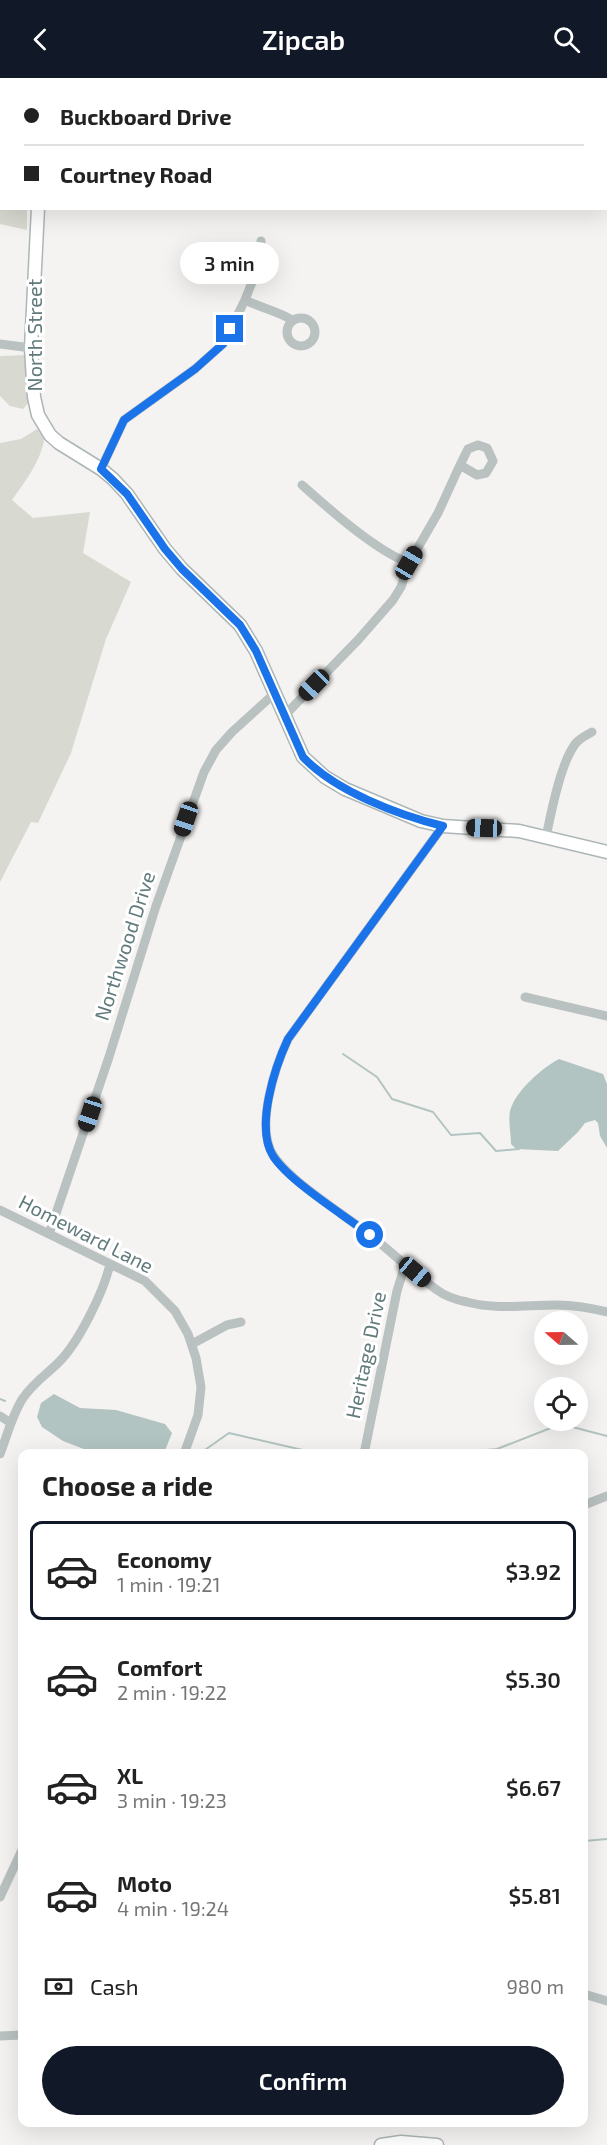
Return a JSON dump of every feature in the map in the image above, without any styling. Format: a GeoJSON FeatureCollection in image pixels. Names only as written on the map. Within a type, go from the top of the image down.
{"type":"FeatureCollection","features":[{"type":"Feature","properties":{"kind":"street","name":"North Street"},"geometry":{"type":"LineString","coordinates":[[39,210],[31,348],[34,397],[38,415],[50,435],[59,443],[101,469],[127,494],[151,530],[182,569],[240,625],[256,651],[303,757],[325,777],[345,789],[421,821],[443,826],[503,829],[607,852]]}},
{"type":"Feature","properties":{"kind":"street"},"geometry":{"type":"LineString","coordinates":[[101,469],[124,420],[195,369],[223,344],[245,300],[260,261],[261,241]]}},
{"type":"Feature","properties":{"kind":"street"},"geometry":{"type":"LineString","coordinates":[[245,300],[292,320]]}},
{"type":"Feature","properties":{"kind":"street"},"geometry":{"type":"LineString","coordinates":[[0,344],[31,348]]}},
{"type":"Feature","properties":{"kind":"street"},"geometry":{"type":"LineString","coordinates":[[285,715],[382,614],[401,587],[409,563],[438,513],[460,465]]}},
{"type":"Feature","properties":{"kind":"street"},"geometry":{"type":"LineString","coordinates":[[302,485],[326,507],[389,554],[409,563]]}},
{"type":"Feature","properties":{"kind":"street","name":"Northwood Drive"},"geometry":{"type":"LineString","coordinates":[[49,1234],[109,1057],[156,906],[204,772],[216,750],[232,732],[275,693]]}},
{"type":"Feature","properties":{"kind":"street"},"geometry":{"type":"LineString","coordinates":[[546,837],[570,752],[578,741],[592,732]]}},
{"type":"Feature","properties":{"kind":"street"},"geometry":{"type":"LineString","coordinates":[[443,826],[288,1039],[276,1069],[266,1119],[270,1149],[286,1171],[440,1292],[466,1302],[502,1308],[559,1305],[588,1307],[607,1312]]}},
{"type":"Feature","properties":{"kind":"street"},"geometry":{"type":"LineString","coordinates":[[525,997],[607,1016]]}},
{"type":"Feature","properties":{"kind":"street","name":"Homeward Lane"},"geometry":{"type":"LineString","coordinates":[[0,1210],[146,1281],[175,1311],[192,1344],[201,1393],[198,1415],[186,1449]]}},
{"type":"Feature","properties":{"kind":"street"},"geometry":{"type":"LineString","coordinates":[[0,1454],[11,1423],[30,1389],[60,1361],[74,1344],[105,1283],[110,1264]]}},
{"type":"Feature","properties":{"kind":"street","name":"Heritage Drive"},"geometry":{"type":"LineString","coordinates":[[365,1449],[397,1291],[405,1264]]}},
{"type":"Feature","properties":{"kind":"street"},"geometry":{"type":"LineString","coordinates":[[192,1344],[227,1325],[241,1322]]}},
{"type":"Feature","properties":{"kind":"street"},"geometry":{"type":"LineString","coordinates":[[0,1416],[11,1423]]}},
{"type":"Feature","properties":{"kind":"street"},"geometry":{"type":"LineString","coordinates":[[588,1503],[607,1496]]}},
{"type":"Feature","properties":{"kind":"street"},"geometry":{"type":"LineString","coordinates":[[0,1897],[18,1859]]}},
{"type":"Feature","properties":{"kind":"street"},"geometry":{"type":"LineString","coordinates":[[588,1995],[607,2001]]}},
{"type":"Feature","properties":{"kind":"street"},"geometry":{"type":"LineString","coordinates":[[0,2036],[18,2035]]}},
{"type":"Feature","properties":{"kind":"street"},"geometry":{"type":"LineString","coordinates":[[381,2145],[401,2142],[437,2145]]}},
{"type":"Feature","properties":{"kind":"shaded area"},"geometry":{"type":"Polygon","coordinates":[[[0,210],[27,210],[27,230],[0,224],[0,210]]]}},
{"type":"Feature","properties":{"kind":"shaded area"},"geometry":{"type":"Polygon","coordinates":[[[26,355],[30,401],[23,409],[10,406],[0,396],[0,356],[26,355]]]}},
{"type":"Feature","properties":{"kind":"shaded area"},"geometry":{"type":"Polygon","coordinates":[[[37,429],[45,435],[41,453],[12,500],[33,518],[90,512],[83,553],[131,582],[106,639],[71,753],[38,823],[31,822],[0,882],[0,443],[21,439],[37,429]]]}},
{"type":"Feature","properties":{"kind":"shaded area"},"geometry":{"type":"Polygon","coordinates":[[[559,1059],[603,1074],[607,1084],[607,1148],[595,1120],[585,1123],[558,1151],[516,1149],[511,1144],[509,1115],[513,1103],[530,1081],[559,1059]]]}},
{"type":"Feature","properties":{"kind":"shaded area"},"geometry":{"type":"Polygon","coordinates":[[[54,1394],[80,1408],[116,1410],[165,1424],[172,1433],[166,1449],[84,1449],[63,1441],[42,1427],[37,1417],[41,1403],[54,1394]]]}},
{"type":"Feature","properties":{"kind":"waterway"},"geometry":{"type":"LineString","coordinates":[[343,1054],[377,1077],[392,1099],[433,1112],[451,1135],[480,1133],[496,1151],[519,1149]]}},
{"type":"Feature","properties":{"kind":"waterway"},"geometry":{"type":"LineString","coordinates":[[0,1399],[5,1401]]}},
{"type":"Feature","properties":{"kind":"waterway"},"geometry":{"type":"LineString","coordinates":[[497,1449],[561,1424],[607,1436]]}},
{"type":"Feature","properties":{"kind":"waterway"},"geometry":{"type":"LineString","coordinates":[[206,1449],[229,1433],[298,1449]]}},
{"type":"Feature","properties":{"kind":"waterway"},"geometry":{"type":"LineString","coordinates":[[588,1841],[607,1839]]}},
{"type":"Feature","properties":{"kind":"route"},"geometry":{"type":"LineString","coordinates":[[230,329],[223,344],[195,369],[124,420],[101,469],[127,494],[144,521],[182,569],[240,625],[256,651],[303,757],[325,777],[345,789],[421,821],[443,826],[288,1039],[276,1069],[267,1113],[267,1137],[270,1149],[286,1171],[370,1235]]}}]}
